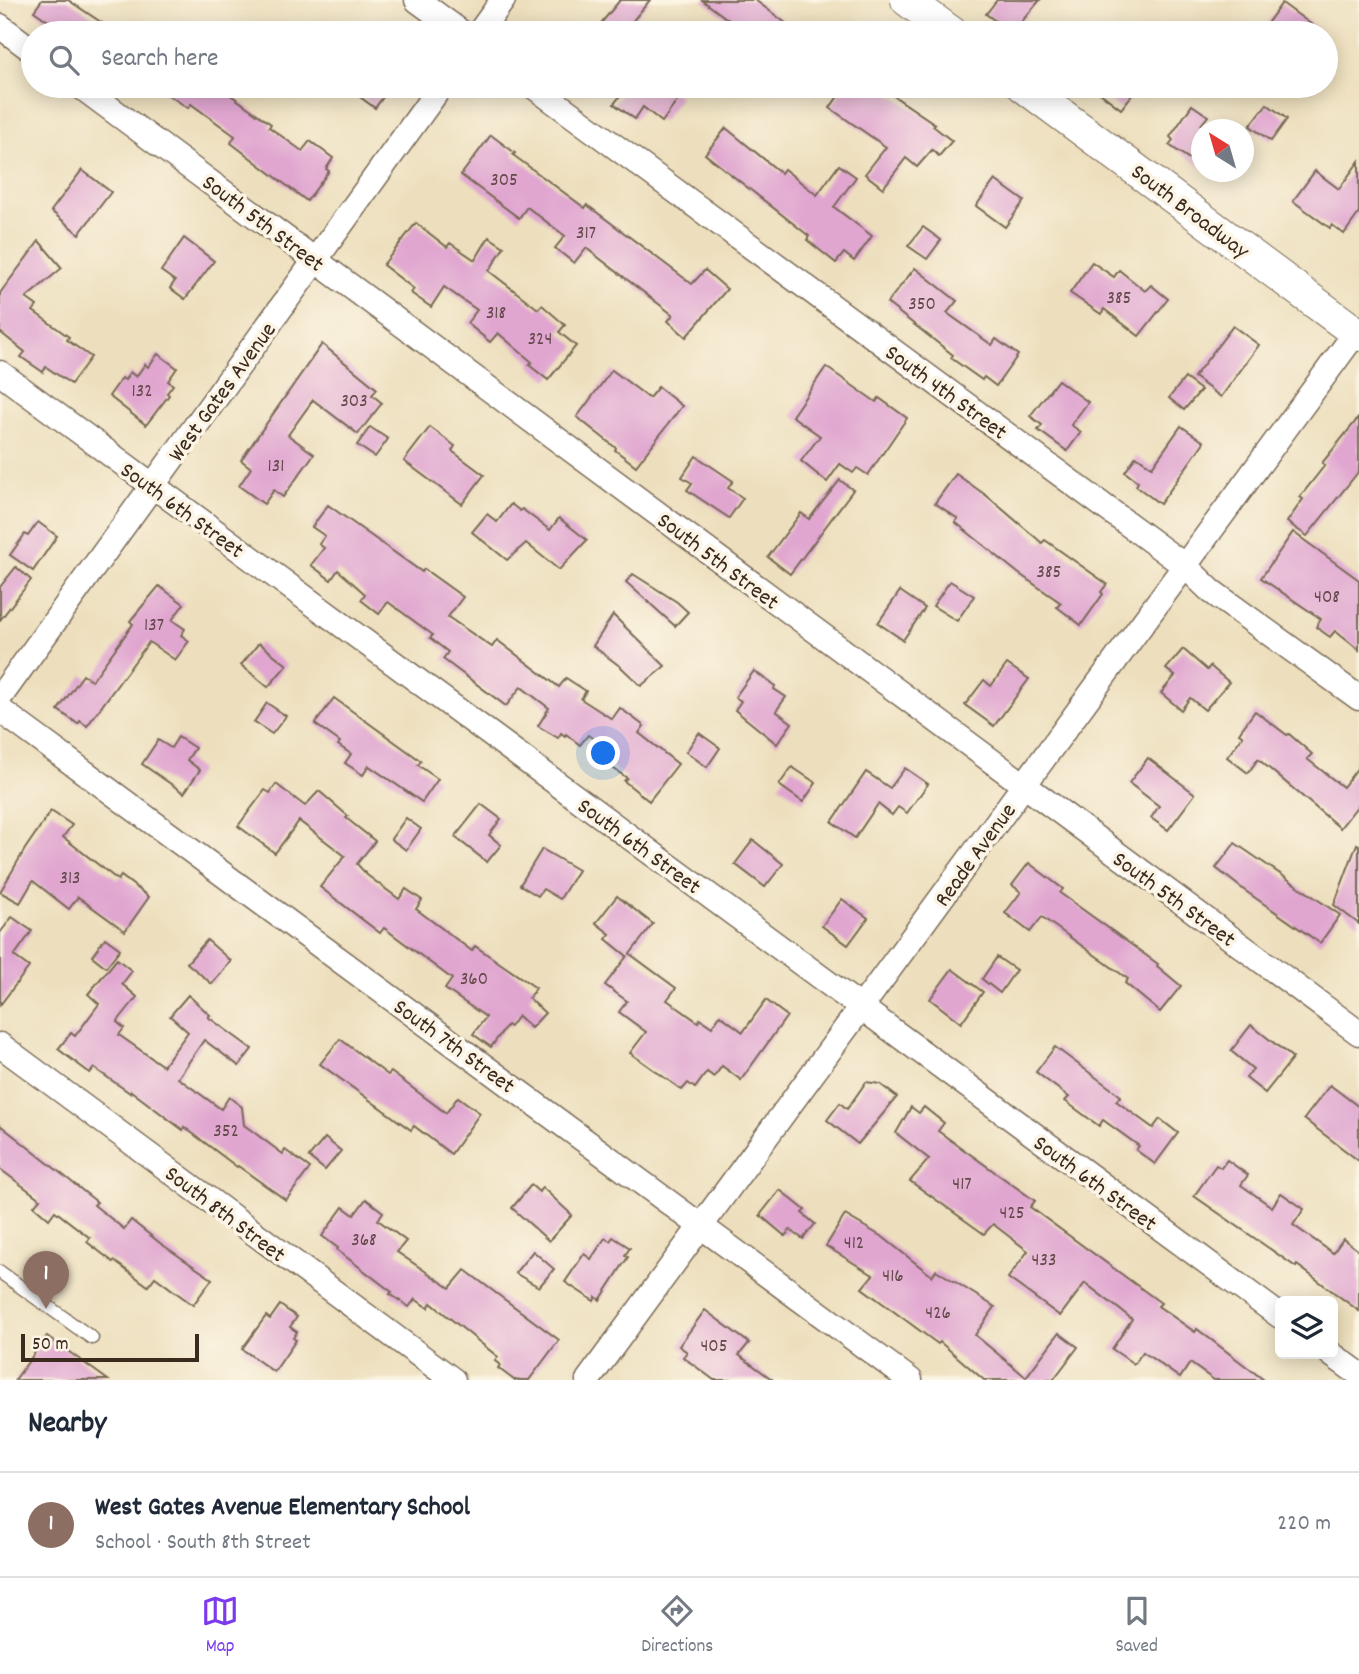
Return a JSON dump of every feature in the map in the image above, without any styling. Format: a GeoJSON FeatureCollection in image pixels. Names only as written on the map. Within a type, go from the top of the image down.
{"type":"FeatureCollection","features":[{"type":"Feature","properties":{"kind":"street"},"geometry":{"type":"LineString","coordinates":[[417,0],[446,21]]}},
{"type":"Feature","properties":{"kind":"street"},"geometry":{"type":"LineString","coordinates":[[488,21],[503,0]]}},
{"type":"Feature","properties":{"kind":"street"},"geometry":{"type":"LineString","coordinates":[[907,0],[936,21]]}},
{"type":"Feature","properties":{"kind":"street"},"geometry":{"type":"LineString","coordinates":[[0,26],[21,42]]}},
{"type":"Feature","properties":{"kind":"street","name":"South 5th Street"},"geometry":{"type":"LineString","coordinates":[[96,98],[1359,1033]]}},
{"type":"Feature","properties":{"kind":"street","name":"West Gates Avenue"},"geometry":{"type":"LineString","coordinates":[[0,697],[432,98]]}},
{"type":"Feature","properties":{"kind":"street","name":"South 4th Street"},"geometry":{"type":"LineString","coordinates":[[549,98],[1185,566],[1211,591],[1359,698]]}},
{"type":"Feature","properties":{"kind":"street","name":"South Broadway"},"geometry":{"type":"LineString","coordinates":[[1039,98],[1358,332]]}},
{"type":"Feature","properties":{"kind":"street","name":"Reade Avenue"},"geometry":{"type":"LineString","coordinates":[[588,1380],[1358,332]]}},
{"type":"Feature","properties":{"kind":"street","name":"South 6th Street"},"geometry":{"type":"LineString","coordinates":[[0,373],[1275,1313]]}},
{"type":"Feature","properties":{"kind":"street","name":"South 7th Street"},"geometry":{"type":"LineString","coordinates":[[0,710],[910,1380]]}},
{"type":"Feature","properties":{"kind":"street","name":"South 8th Street"},"geometry":{"type":"LineString","coordinates":[[0,1045],[453,1380]]}},
{"type":"Feature","properties":{"kind":"street"},"geometry":{"type":"LineString","coordinates":[[1338,1359],[1359,1374]]}},
{"type":"Feature","properties":{"kind":"lane"},"geometry":{"type":"LineString","coordinates":[[0,1272],[92,1338]]}},
{"type":"Feature","properties":{"kind":"building"},"geometry":{"type":"Polygon","coordinates":[[[42,0],[68,0],[99,21],[48,21],[34,11],[42,0]]]}},
{"type":"Feature","properties":{"kind":"building"},"geometry":{"type":"Polygon","coordinates":[[[620,0],[650,0],[633,21],[603,21],[620,0]]]}},
{"type":"Feature","properties":{"kind":"building"},"geometry":{"type":"Polygon","coordinates":[[[702,0],[755,0],[783,21],[730,21],[702,0]]]}},
{"type":"Feature","properties":{"kind":"building"},"geometry":{"type":"Polygon","coordinates":[[[997,0],[1040,0],[1022,21],[996,21],[986,14],[997,0]]]}},
{"type":"Feature","properties":{"kind":"building"},"geometry":{"type":"Polygon","coordinates":[[[1282,3],[1307,21],[1269,21],[1282,3]]]}},
{"type":"Feature","properties":{"kind":"building"},"geometry":{"type":"Polygon","coordinates":[[[173,98],[235,98],[302,151],[310,141],[333,158],[326,169],[329,171],[307,201],[231,143],[235,136],[191,104],[188,108],[173,98]]]}},
{"type":"Feature","properties":{"kind":"building"},"geometry":{"type":"Polygon","coordinates":[[[361,98],[382,98],[375,108],[361,98]]]}},
{"type":"Feature","properties":{"kind":"building"},"geometry":{"type":"Polygon","coordinates":[[[618,98],[679,98],[662,122],[643,107],[635,119],[614,104],[618,98]]]}},
{"type":"Feature","properties":{"kind":"building"},"geometry":{"type":"Polygon","coordinates":[[[837,98],[897,98],[935,124],[933,126],[952,141],[939,156],[932,150],[917,167],[906,158],[883,188],[865,174],[886,147],[830,108],[837,98]]]}},
{"type":"Feature","properties":{"kind":"building"},"geometry":{"type":"Polygon","coordinates":[[[1107,98],[1130,98],[1121,109],[1107,98]]]}},
{"type":"Feature","properties":{"kind":"building"},"geometry":{"type":"Polygon","coordinates":[[[1267,104],[1287,119],[1271,141],[1254,129],[1254,121],[1267,104]]]}},
{"type":"Feature","properties":{"kind":"building"},"geometry":{"type":"Polygon","coordinates":[[[1192,105],[1208,116],[1206,119],[1191,119],[1191,160],[1169,145],[1173,140],[1170,137],[1192,105]]]}},
{"type":"Feature","properties":{"kind":"building"},"geometry":{"type":"Polygon","coordinates":[[[726,128],[781,173],[784,169],[817,195],[839,165],[856,177],[834,207],[872,236],[854,261],[844,253],[836,263],[807,240],[809,236],[705,154],[726,128]]]}},
{"type":"Feature","properties":{"kind":"building"},"geometry":{"type":"Polygon","coordinates":[[[491,135],[515,153],[513,155],[585,208],[587,205],[692,284],[705,270],[727,289],[686,337],[668,321],[673,315],[586,248],[574,263],[555,248],[565,236],[527,207],[519,218],[461,175],[491,135]]]}},
{"type":"Feature","properties":{"kind":"building"},"geometry":{"type":"Polygon","coordinates":[[[1359,161],[1359,213],[1344,234],[1332,225],[1330,228],[1293,201],[1315,171],[1339,189],[1359,161]]]}},
{"type":"Feature","properties":{"kind":"building"},"geometry":{"type":"Polygon","coordinates":[[[82,170],[111,192],[79,234],[51,211],[82,170]]]}},
{"type":"Feature","properties":{"kind":"building"},"geometry":{"type":"Polygon","coordinates":[[[995,180],[1024,201],[1005,227],[976,206],[995,180]]]}},
{"type":"Feature","properties":{"kind":"building"},"geometry":{"type":"Polygon","coordinates":[[[416,223],[447,247],[450,243],[475,260],[489,237],[504,247],[489,271],[538,309],[542,305],[565,325],[559,332],[576,346],[548,380],[529,365],[532,362],[498,333],[490,342],[467,323],[477,310],[444,287],[431,307],[411,293],[414,289],[383,265],[416,223]]]}},
{"type":"Feature","properties":{"kind":"building"},"geometry":{"type":"Polygon","coordinates":[[[923,227],[941,240],[927,259],[908,246],[923,227]]]}},
{"type":"Feature","properties":{"kind":"building"},"geometry":{"type":"Polygon","coordinates":[[[184,238],[214,261],[185,299],[170,288],[175,281],[161,271],[184,238]]]}},
{"type":"Feature","properties":{"kind":"building"},"geometry":{"type":"Polygon","coordinates":[[[39,241],[62,268],[26,298],[37,306],[33,311],[91,357],[71,384],[46,367],[43,372],[21,357],[25,352],[0,332],[0,293],[39,241]]]}},
{"type":"Feature","properties":{"kind":"building"},"geometry":{"type":"Polygon","coordinates":[[[1092,262],[1114,277],[1119,270],[1145,291],[1151,285],[1168,299],[1139,336],[1104,309],[1101,314],[1070,293],[1092,262]]]}},
{"type":"Feature","properties":{"kind":"building"},"geometry":{"type":"Polygon","coordinates":[[[915,268],[957,301],[947,313],[992,345],[996,339],[1018,355],[996,386],[984,377],[982,380],[951,358],[953,355],[887,303],[915,268]]]}},
{"type":"Feature","properties":{"kind":"building"},"geometry":{"type":"Polygon","coordinates":[[[1233,326],[1259,345],[1221,397],[1194,377],[1233,326]]]}},
{"type":"Feature","properties":{"kind":"building"},"geometry":{"type":"Polygon","coordinates":[[[322,344],[377,389],[372,395],[382,403],[358,434],[313,400],[288,435],[314,454],[283,497],[274,490],[264,504],[239,486],[251,468],[241,460],[322,344]]]}},
{"type":"Feature","properties":{"kind":"building"},"geometry":{"type":"Polygon","coordinates":[[[158,354],[177,368],[168,381],[173,385],[167,393],[169,395],[146,425],[109,396],[122,378],[125,380],[130,372],[136,377],[145,364],[148,367],[158,354]]]}},
{"type":"Feature","properties":{"kind":"building"},"geometry":{"type":"Polygon","coordinates":[[[826,367],[876,402],[879,398],[907,418],[868,475],[857,468],[853,473],[840,464],[827,482],[801,461],[820,436],[792,416],[826,367]]]}},
{"type":"Feature","properties":{"kind":"building"},"geometry":{"type":"Polygon","coordinates":[[[612,370],[649,398],[658,387],[682,406],[636,466],[577,417],[612,370]]]}},
{"type":"Feature","properties":{"kind":"building"},"geometry":{"type":"Polygon","coordinates":[[[1185,378],[1201,390],[1184,410],[1169,398],[1185,378]]]}},
{"type":"Feature","properties":{"kind":"building"},"geometry":{"type":"Polygon","coordinates":[[[1058,380],[1088,402],[1071,425],[1081,432],[1067,451],[1038,430],[1042,425],[1030,416],[1058,380]]]}},
{"type":"Feature","properties":{"kind":"building"},"geometry":{"type":"Polygon","coordinates":[[[1359,417],[1359,471],[1307,536],[1287,522],[1303,499],[1300,497],[1325,465],[1322,463],[1359,417]]]}},
{"type":"Feature","properties":{"kind":"building"},"geometry":{"type":"Polygon","coordinates":[[[1181,426],[1204,442],[1160,504],[1136,486],[1138,482],[1125,472],[1136,456],[1152,467],[1181,426]]]}},
{"type":"Feature","properties":{"kind":"building"},"geometry":{"type":"Polygon","coordinates":[[[370,427],[388,439],[375,457],[357,445],[370,427]]]}},
{"type":"Feature","properties":{"kind":"building"},"geometry":{"type":"Polygon","coordinates":[[[430,427],[455,446],[452,451],[484,475],[462,504],[404,461],[430,427]]]}},
{"type":"Feature","properties":{"kind":"building"},"geometry":{"type":"Polygon","coordinates":[[[696,456],[733,481],[728,488],[743,498],[729,518],[687,490],[692,483],[682,477],[696,456]]]}},
{"type":"Feature","properties":{"kind":"building"},"geometry":{"type":"Polygon","coordinates":[[[956,474],[987,496],[1042,543],[1045,540],[1107,584],[1081,625],[1057,607],[1061,603],[1018,573],[955,522],[958,519],[935,503],[956,474]]]}},
{"type":"Feature","properties":{"kind":"building"},"geometry":{"type":"Polygon","coordinates":[[[840,480],[853,490],[790,574],[768,557],[801,513],[809,519],[840,480]]]}},
{"type":"Feature","properties":{"kind":"building"},"geometry":{"type":"Polygon","coordinates":[[[511,504],[550,530],[559,518],[587,540],[559,570],[526,543],[507,560],[472,532],[487,514],[497,522],[511,504]]]}},
{"type":"Feature","properties":{"kind":"building"},"geometry":{"type":"Polygon","coordinates":[[[328,505],[422,572],[424,569],[463,597],[448,617],[492,647],[497,640],[559,687],[566,678],[586,691],[581,699],[612,719],[620,708],[644,726],[639,733],[678,764],[649,801],[624,781],[627,778],[598,758],[605,747],[588,735],[580,745],[566,734],[565,736],[561,733],[558,738],[538,726],[549,708],[521,687],[506,706],[443,659],[448,652],[430,638],[433,635],[388,602],[379,614],[361,600],[365,594],[338,570],[331,580],[311,565],[324,548],[319,544],[325,536],[312,527],[328,505]]]}},
{"type":"Feature","properties":{"kind":"building"},"geometry":{"type":"Polygon","coordinates":[[[38,522],[57,536],[33,571],[10,555],[25,534],[28,536],[38,522]]]}},
{"type":"Feature","properties":{"kind":"building"},"geometry":{"type":"Polygon","coordinates":[[[1293,532],[1359,580],[1359,650],[1335,631],[1330,637],[1316,627],[1321,619],[1261,578],[1293,532]]]}},
{"type":"Feature","properties":{"kind":"building"},"geometry":{"type":"Polygon","coordinates":[[[16,567],[31,580],[0,620],[0,587],[16,567]]]}},
{"type":"Feature","properties":{"kind":"building"},"geometry":{"type":"Polygon","coordinates":[[[633,574],[688,612],[675,626],[626,582],[633,574]]]}},
{"type":"Feature","properties":{"kind":"building"},"geometry":{"type":"Polygon","coordinates":[[[950,581],[974,596],[957,621],[933,606],[950,581]]]}},
{"type":"Feature","properties":{"kind":"building"},"geometry":{"type":"Polygon","coordinates":[[[159,586],[184,604],[172,620],[185,629],[181,635],[189,641],[175,660],[149,642],[87,726],[80,721],[78,724],[58,710],[83,675],[92,681],[133,624],[130,621],[159,586]]]}},
{"type":"Feature","properties":{"kind":"building"},"geometry":{"type":"Polygon","coordinates":[[[900,591],[925,608],[903,640],[878,623],[900,591]]]}},
{"type":"Feature","properties":{"kind":"building"},"geometry":{"type":"Polygon","coordinates":[[[613,615],[665,666],[641,686],[593,646],[613,615]]]}},
{"type":"Feature","properties":{"kind":"building"},"geometry":{"type":"Polygon","coordinates":[[[259,643],[287,665],[268,687],[241,665],[259,643]]]}},
{"type":"Feature","properties":{"kind":"building"},"geometry":{"type":"Polygon","coordinates":[[[1183,649],[1207,670],[1210,666],[1229,682],[1205,710],[1190,698],[1181,710],[1161,693],[1175,676],[1166,669],[1183,649]]]}},
{"type":"Feature","properties":{"kind":"building"},"geometry":{"type":"Polygon","coordinates":[[[1007,664],[1029,679],[994,726],[965,705],[984,680],[991,686],[1007,664]]]}},
{"type":"Feature","properties":{"kind":"building"},"geometry":{"type":"Polygon","coordinates":[[[754,671],[786,697],[776,711],[792,723],[777,744],[735,710],[741,701],[735,697],[754,671]]]}},
{"type":"Feature","properties":{"kind":"building"},"geometry":{"type":"Polygon","coordinates":[[[334,698],[421,761],[418,765],[438,779],[422,802],[369,766],[363,775],[345,763],[351,754],[338,745],[340,742],[315,724],[334,698]]]}},
{"type":"Feature","properties":{"kind":"building"},"geometry":{"type":"Polygon","coordinates":[[[267,703],[286,716],[272,734],[254,722],[267,703]]]}},
{"type":"Feature","properties":{"kind":"building"},"geometry":{"type":"Polygon","coordinates":[[[1255,711],[1289,734],[1312,754],[1307,759],[1343,787],[1359,766],[1359,804],[1340,828],[1258,759],[1248,773],[1227,757],[1243,736],[1239,733],[1255,711]]]}},
{"type":"Feature","properties":{"kind":"building"},"geometry":{"type":"Polygon","coordinates":[[[699,733],[720,748],[707,767],[686,752],[699,733]]]}},
{"type":"Feature","properties":{"kind":"building"},"geometry":{"type":"Polygon","coordinates":[[[178,737],[195,748],[187,760],[200,770],[184,793],[142,764],[158,740],[171,748],[178,737]]]}},
{"type":"Feature","properties":{"kind":"building"},"geometry":{"type":"Polygon","coordinates":[[[1148,758],[1195,794],[1168,830],[1151,818],[1159,806],[1129,783],[1148,758]]]}},
{"type":"Feature","properties":{"kind":"building"},"geometry":{"type":"Polygon","coordinates":[[[792,767],[816,783],[803,802],[779,785],[792,767]]]}},
{"type":"Feature","properties":{"kind":"building"},"geometry":{"type":"Polygon","coordinates":[[[905,768],[928,784],[907,813],[898,807],[892,815],[878,804],[855,838],[832,822],[866,772],[890,788],[905,768]]]}},
{"type":"Feature","properties":{"kind":"building"},"geometry":{"type":"Polygon","coordinates":[[[276,784],[305,806],[319,791],[348,816],[346,818],[375,841],[357,864],[367,875],[399,899],[406,889],[422,900],[416,909],[472,951],[475,946],[536,988],[529,998],[545,1013],[531,1028],[518,1016],[510,1027],[507,1025],[491,1047],[473,1034],[486,1017],[445,989],[452,979],[384,928],[380,933],[320,887],[345,856],[299,821],[275,853],[238,826],[265,790],[270,793],[276,784]]]}},
{"type":"Feature","properties":{"kind":"building"},"geometry":{"type":"Polygon","coordinates":[[[481,804],[501,819],[489,835],[501,845],[487,862],[455,837],[481,804]]]}},
{"type":"Feature","properties":{"kind":"building"},"geometry":{"type":"Polygon","coordinates":[[[51,811],[72,825],[63,837],[118,880],[121,876],[149,897],[125,931],[78,897],[69,909],[33,881],[20,903],[0,892],[51,811]]]}},
{"type":"Feature","properties":{"kind":"building"},"geometry":{"type":"Polygon","coordinates":[[[406,818],[421,829],[406,850],[391,839],[406,818]]]}},
{"type":"Feature","properties":{"kind":"building"},"geometry":{"type":"Polygon","coordinates":[[[753,840],[783,864],[765,887],[735,864],[753,840]]]}},
{"type":"Feature","properties":{"kind":"building"},"geometry":{"type":"Polygon","coordinates":[[[1235,843],[1340,915],[1320,943],[1216,868],[1235,843]]]}},
{"type":"Feature","properties":{"kind":"building"},"geometry":{"type":"Polygon","coordinates":[[[1357,844],[1359,845],[1359,924],[1334,905],[1357,844]]]}},
{"type":"Feature","properties":{"kind":"building"},"geometry":{"type":"Polygon","coordinates":[[[542,849],[578,870],[560,899],[543,889],[538,896],[520,885],[542,849]]]}},
{"type":"Feature","properties":{"kind":"building"},"geometry":{"type":"Polygon","coordinates":[[[1029,863],[1063,889],[1060,893],[1158,964],[1157,966],[1181,986],[1160,1012],[1125,983],[1128,979],[1042,917],[1030,932],[1005,913],[1021,892],[1012,885],[1029,863]]]}},
{"type":"Feature","properties":{"kind":"building"},"geometry":{"type":"Polygon","coordinates":[[[617,896],[653,924],[630,954],[676,988],[667,1000],[698,1022],[700,1019],[712,1027],[720,1015],[743,1032],[766,1000],[787,1016],[741,1080],[722,1066],[714,1077],[707,1072],[695,1088],[688,1083],[682,1090],[630,1053],[646,1032],[619,1012],[627,1001],[605,985],[627,956],[606,939],[610,934],[596,923],[617,896]]]}},
{"type":"Feature","properties":{"kind":"building"},"geometry":{"type":"Polygon","coordinates":[[[842,899],[868,918],[848,945],[822,926],[842,899]]]}},
{"type":"Feature","properties":{"kind":"building"},"geometry":{"type":"Polygon","coordinates":[[[12,917],[32,931],[14,956],[29,967],[0,1005],[0,933],[12,917]]]}},
{"type":"Feature","properties":{"kind":"building"},"geometry":{"type":"Polygon","coordinates":[[[105,938],[120,949],[106,967],[92,956],[105,938]]]}},
{"type":"Feature","properties":{"kind":"building"},"geometry":{"type":"Polygon","coordinates":[[[207,940],[231,961],[212,984],[187,963],[207,940]]]}},
{"type":"Feature","properties":{"kind":"building"},"geometry":{"type":"Polygon","coordinates":[[[997,957],[1016,970],[1000,993],[982,979],[997,957]]]}},
{"type":"Feature","properties":{"kind":"building"},"geometry":{"type":"Polygon","coordinates":[[[117,959],[132,971],[122,984],[137,997],[117,1022],[124,1028],[119,1035],[163,1066],[188,1032],[170,1016],[188,995],[210,1015],[208,1017],[252,1049],[239,1066],[204,1040],[178,1078],[221,1109],[229,1097],[242,1107],[244,1125],[283,1154],[285,1150],[310,1168],[286,1200],[131,1091],[130,1093],[94,1068],[90,1073],[58,1049],[71,1033],[75,1036],[99,1004],[88,994],[117,959]]]}},
{"type":"Feature","properties":{"kind":"building"},"geometry":{"type":"Polygon","coordinates":[[[952,969],[983,992],[961,1023],[930,999],[952,969]]]}},
{"type":"Feature","properties":{"kind":"building"},"geometry":{"type":"Polygon","coordinates":[[[1251,1025],[1293,1058],[1265,1093],[1246,1078],[1253,1069],[1231,1051],[1251,1025]]]}},
{"type":"Feature","properties":{"kind":"building"},"geometry":{"type":"Polygon","coordinates":[[[340,1039],[388,1075],[391,1072],[446,1113],[458,1097],[480,1113],[451,1154],[414,1126],[411,1130],[320,1064],[340,1039]]]}},
{"type":"Feature","properties":{"kind":"building"},"geometry":{"type":"Polygon","coordinates":[[[1055,1047],[1121,1096],[1116,1101],[1153,1128],[1160,1119],[1178,1133],[1155,1164],[1136,1150],[1139,1146],[1103,1120],[1099,1126],[1065,1101],[1069,1097],[1036,1072],[1055,1047]]]}},
{"type":"Feature","properties":{"kind":"building"},"geometry":{"type":"Polygon","coordinates":[[[866,1082],[880,1084],[897,1097],[858,1144],[827,1120],[840,1103],[847,1109],[866,1082]]]}},
{"type":"Feature","properties":{"kind":"building"},"geometry":{"type":"Polygon","coordinates":[[[1330,1085],[1359,1107],[1359,1161],[1304,1119],[1330,1085]]]}},
{"type":"Feature","properties":{"kind":"building"},"geometry":{"type":"Polygon","coordinates":[[[911,1107],[919,1113],[924,1107],[944,1123],[938,1131],[1035,1201],[1030,1207],[1161,1303],[1158,1306],[1195,1332],[1197,1329],[1264,1380],[1214,1380],[1190,1363],[1180,1378],[1143,1352],[1134,1364],[1112,1349],[1132,1319],[1085,1283],[1060,1316],[1008,1278],[1028,1251],[993,1224],[984,1234],[910,1181],[929,1159],[896,1133],[911,1107]]]}},
{"type":"Feature","properties":{"kind":"building"},"geometry":{"type":"Polygon","coordinates":[[[0,1125],[97,1202],[94,1205],[124,1229],[131,1220],[212,1279],[193,1305],[155,1277],[148,1286],[87,1242],[90,1238],[55,1211],[49,1219],[34,1206],[40,1199],[0,1169],[0,1125]]]}},
{"type":"Feature","properties":{"kind":"building"},"geometry":{"type":"Polygon","coordinates":[[[325,1138],[341,1151],[325,1170],[309,1157],[325,1138]]]}},
{"type":"Feature","properties":{"kind":"building"},"geometry":{"type":"Polygon","coordinates":[[[1227,1160],[1248,1175],[1241,1185],[1272,1207],[1281,1193],[1304,1209],[1293,1225],[1333,1253],[1343,1239],[1359,1251],[1359,1311],[1297,1265],[1296,1267],[1194,1196],[1216,1165],[1221,1168],[1227,1160]]]}},
{"type":"Feature","properties":{"kind":"building"},"geometry":{"type":"Polygon","coordinates":[[[531,1185],[539,1192],[542,1187],[572,1215],[549,1241],[512,1208],[531,1185]]]}},
{"type":"Feature","properties":{"kind":"building"},"geometry":{"type":"Polygon","coordinates":[[[780,1190],[805,1210],[802,1213],[815,1224],[803,1239],[790,1230],[785,1236],[760,1215],[780,1190]]]}},
{"type":"Feature","properties":{"kind":"building"},"geometry":{"type":"Polygon","coordinates":[[[366,1199],[383,1212],[378,1220],[406,1241],[397,1252],[450,1288],[465,1270],[559,1340],[529,1380],[514,1380],[498,1368],[500,1365],[495,1361],[498,1357],[431,1303],[428,1308],[415,1299],[409,1307],[390,1294],[392,1292],[322,1236],[343,1207],[354,1215],[366,1199]]]}},
{"type":"Feature","properties":{"kind":"building"},"geometry":{"type":"Polygon","coordinates":[[[845,1215],[884,1238],[932,1276],[936,1270],[995,1307],[975,1335],[1026,1377],[1059,1333],[1078,1347],[1053,1380],[984,1380],[940,1342],[938,1344],[862,1288],[873,1275],[826,1246],[845,1215]]]}},
{"type":"Feature","properties":{"kind":"building"},"geometry":{"type":"Polygon","coordinates":[[[613,1237],[630,1248],[625,1255],[628,1257],[600,1300],[596,1297],[594,1301],[565,1282],[584,1254],[591,1259],[605,1238],[610,1241],[613,1237]]]}},
{"type":"Feature","properties":{"kind":"building"},"geometry":{"type":"Polygon","coordinates":[[[533,1251],[554,1269],[539,1287],[515,1273],[533,1251]]]}},
{"type":"Feature","properties":{"kind":"building"},"geometry":{"type":"Polygon","coordinates":[[[280,1305],[297,1317],[290,1327],[297,1332],[293,1338],[296,1340],[274,1372],[242,1349],[266,1316],[270,1319],[280,1305]]]}},
{"type":"Feature","properties":{"kind":"building"},"geometry":{"type":"Polygon","coordinates":[[[705,1310],[749,1343],[739,1355],[773,1380],[714,1380],[683,1357],[687,1352],[679,1346],[705,1310]]]}},
{"type":"Feature","properties":{"kind":"building"},"geometry":{"type":"Polygon","coordinates":[[[47,1336],[108,1380],[15,1380],[47,1336]]]}},
{"type":"Feature","properties":{"kind":"place","name":"West Gates Avenue Elementary School"},"geometry":{"type":"Point","coordinates":[46,1309]}}]}
